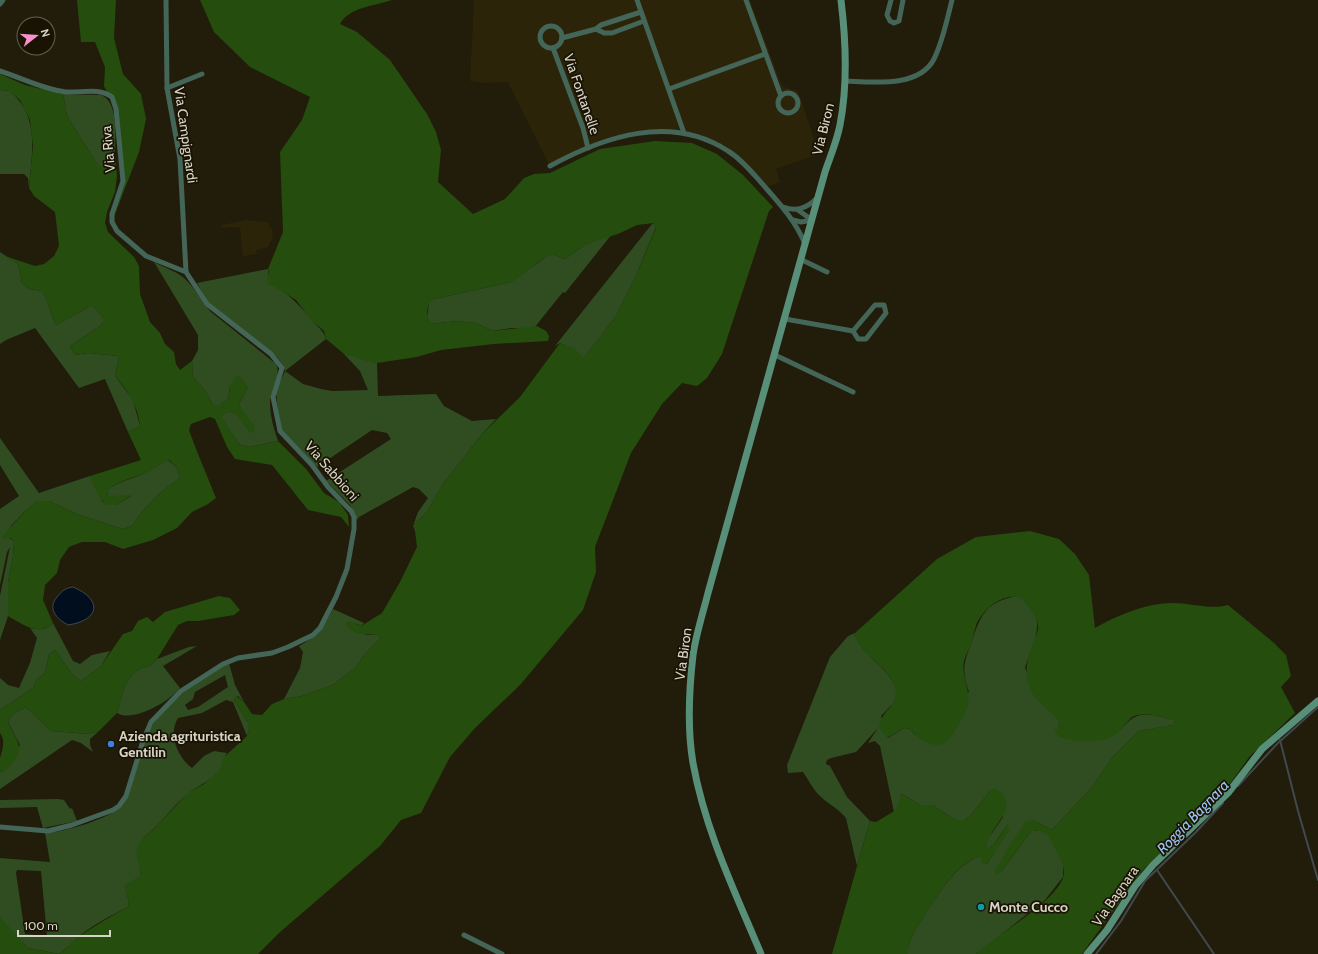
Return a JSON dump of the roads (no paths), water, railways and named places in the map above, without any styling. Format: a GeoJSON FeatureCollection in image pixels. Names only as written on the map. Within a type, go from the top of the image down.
{"type":"FeatureCollection","features":[{"type":"Feature","properties":{"kind":"street"},"geometry":{"type":"LineString","coordinates":[[0,4],[2,0]]}},
{"type":"Feature","properties":{"kind":"street","name":"Via Campignardi"},"geometry":{"type":"LineString","coordinates":[[166,0],[167,88],[180,159],[186,272]]}},
{"type":"Feature","properties":{"kind":"street"},"geometry":{"type":"LineString","coordinates":[[636,0],[684,133]]}},
{"type":"Feature","properties":{"kind":"street"},"geometry":{"type":"LineString","coordinates":[[746,0],[781,96]]}},
{"type":"Feature","properties":{"kind":"street","name":"Via Biron"},"geometry":{"type":"LineString","coordinates":[[761,954],[713,838],[703,809],[693,762],[689,706],[697,634],[802,260],[805,244],[840,126],[846,81],[844,25],[841,0]]}},
{"type":"Feature","properties":{"kind":"street"},"geometry":{"type":"LineString","coordinates":[[890,0],[887,15],[890,21],[894,23],[898,21],[903,0]]}},
{"type":"Feature","properties":{"kind":"street"},"geometry":{"type":"LineString","coordinates":[[846,81],[880,82],[908,79],[924,71],[933,60],[952,0]]}},
{"type":"Feature","properties":{"kind":"street","name":"Via Fontanelle"},"geometry":{"type":"LineString","coordinates":[[562,38],[596,29],[601,25],[641,12]]}},
{"type":"Feature","properties":{"kind":"street","name":"Via Fontanelle"},"geometry":{"type":"LineString","coordinates":[[596,29],[604,33],[612,33],[644,21]]}},
{"type":"Feature","properties":{"kind":"street"},"geometry":{"type":"LineString","coordinates":[[547,26],[555,26],[560,31],[562,38],[559,44],[553,48],[542,45],[539,38],[541,30],[547,26]]}},
{"type":"Feature","properties":{"kind":"street","name":"Via Fontanelle"},"geometry":{"type":"LineString","coordinates":[[553,48],[588,148]]}},
{"type":"Feature","properties":{"kind":"street"},"geometry":{"type":"LineString","coordinates":[[669,89],[765,54]]}},
{"type":"Feature","properties":{"kind":"street","name":"Via Riva"},"geometry":{"type":"LineString","coordinates":[[0,71],[33,84],[58,90],[99,92],[112,98],[116,110],[123,181],[112,214],[112,222],[117,232],[146,256],[186,272]]}},
{"type":"Feature","properties":{"kind":"street"},"geometry":{"type":"LineString","coordinates":[[167,88],[202,74]]}},
{"type":"Feature","properties":{"kind":"street"},"geometry":{"type":"LineString","coordinates":[[550,166],[608,139],[632,134],[658,132],[684,133],[703,138],[729,151],[749,169],[793,220],[805,244]]}},
{"type":"Feature","properties":{"kind":"street"},"geometry":{"type":"LineString","coordinates":[[798,210],[812,203],[820,195]]}},
{"type":"Feature","properties":{"kind":"street"},"geometry":{"type":"LineString","coordinates":[[782,207],[798,210],[812,220]]}},
{"type":"Feature","properties":{"kind":"street"},"geometry":{"type":"LineString","coordinates":[[793,220],[801,222],[812,220]]}},
{"type":"Feature","properties":{"kind":"street"},"geometry":{"type":"LineString","coordinates":[[802,260],[827,272]]}},
{"type":"Feature","properties":{"kind":"street","name":"Via Sabbioni"},"geometry":{"type":"LineString","coordinates":[[0,828],[48,831],[97,816],[120,806],[131,785],[151,722],[160,712],[181,691],[216,667],[238,658],[272,653],[313,635],[325,619],[347,569],[354,529],[354,517],[351,511],[328,487],[312,465],[280,431],[273,397],[282,368],[271,354],[207,304],[186,272]]}},
{"type":"Feature","properties":{"kind":"street"},"geometry":{"type":"LineString","coordinates":[[785,319],[853,331],[858,339],[866,339],[886,313],[884,305],[874,305],[853,331]]}},
{"type":"Feature","properties":{"kind":"street"},"geometry":{"type":"LineString","coordinates":[[775,355],[853,392]]}},
{"type":"Feature","properties":{"kind":"street","name":"Via Bagnara"},"geometry":{"type":"LineString","coordinates":[[1087,954],[1107,930],[1136,886],[1153,865],[1228,793],[1262,749],[1318,701]]}},
{"type":"Feature","properties":{"kind":"street"},"geometry":{"type":"LineString","coordinates":[[464,935],[502,954]]}},
{"type":"Feature","properties":{"kind":"water"},"geometry":{"type":"Polygon","coordinates":[[[73,587],[89,597],[93,603],[94,609],[92,614],[87,619],[68,625],[57,617],[53,610],[53,606],[54,601],[62,591],[73,587]]]}},
{"type":"Feature","properties":{"kind":"waterway","name":"Roggia Bagnara"},"geometry":{"type":"LineString","coordinates":[[1238,786],[1277,744],[1318,707]]}},
{"type":"Feature","properties":{"kind":"waterway"},"geometry":{"type":"LineString","coordinates":[[1280,740],[1298,811],[1318,880]]}},
{"type":"Feature","properties":{"kind":"waterway","name":"Roggia Bagnara"},"geometry":{"type":"LineString","coordinates":[[1096,954],[1121,921],[1145,881],[1196,832],[1223,803]]}},
{"type":"Feature","properties":{"kind":"waterway"},"geometry":{"type":"LineString","coordinates":[[1157,870],[1214,954]]}},
{"type":"Feature","properties":{"kind":"place","name":"Azienda agrituristica Gentilin"},"geometry":{"type":"Point","coordinates":[111,744]}},
{"type":"Feature","properties":{"kind":"place","name":"Monte Cucco"},"geometry":{"type":"Point","coordinates":[981,907]}}]}
